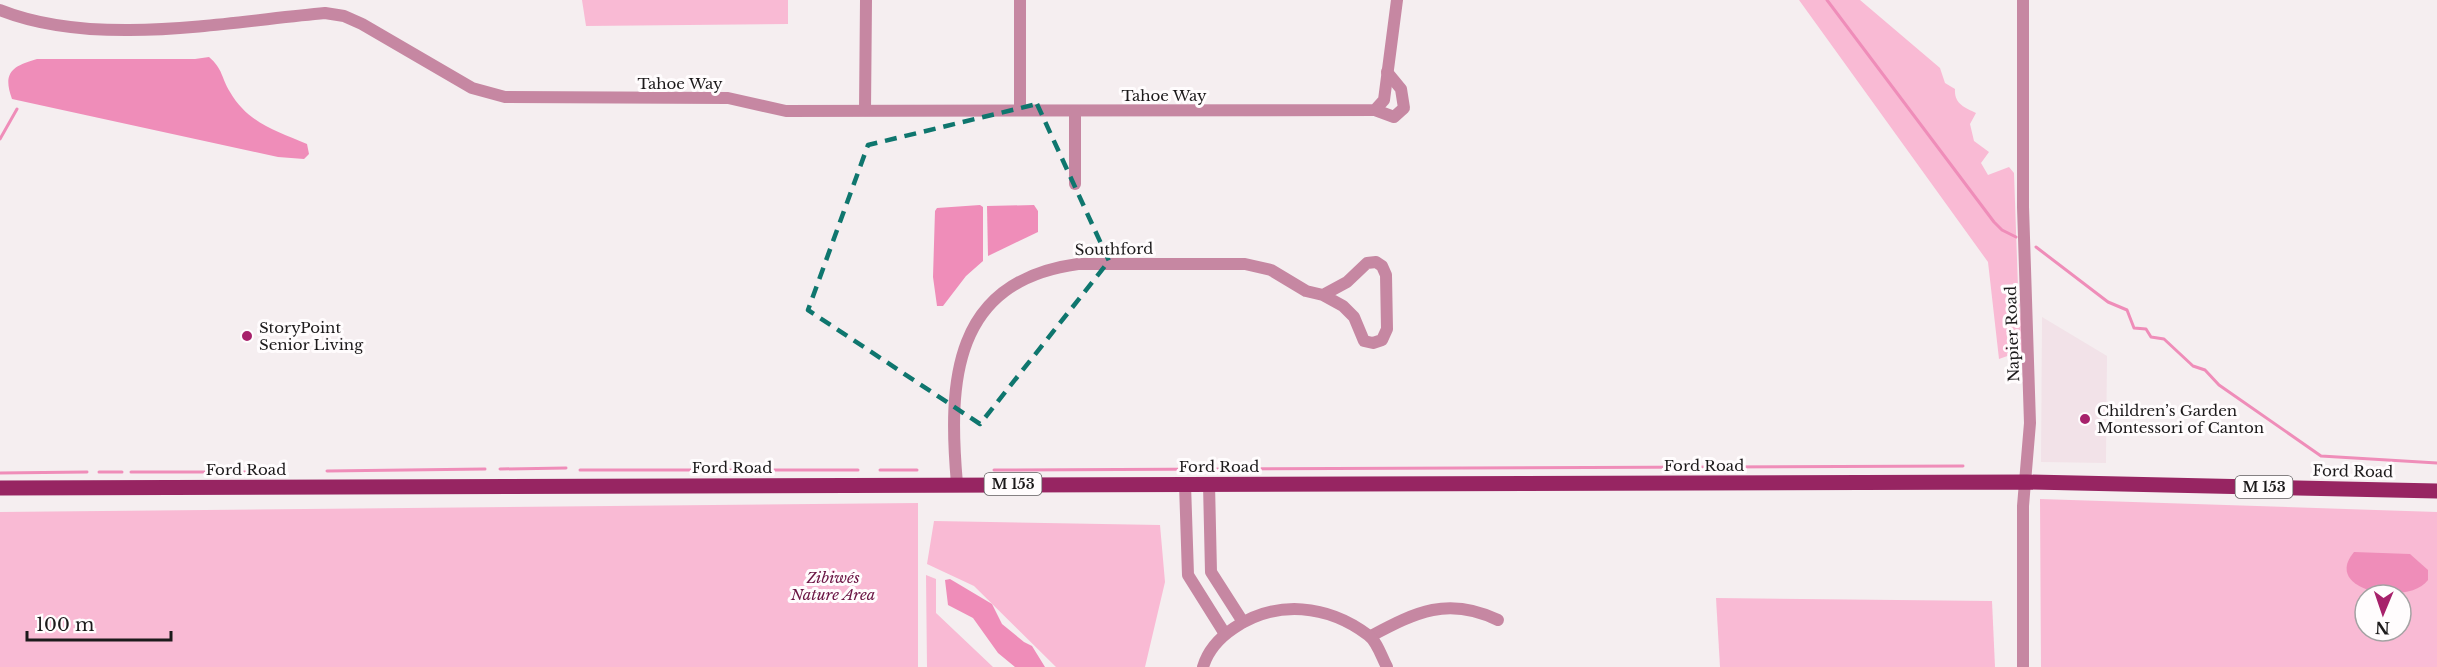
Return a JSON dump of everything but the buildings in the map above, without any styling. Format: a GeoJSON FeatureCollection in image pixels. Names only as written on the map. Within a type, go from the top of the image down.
{"type":"FeatureCollection","features":[{"type":"Feature","properties":{"kind":"main road","name":"Ford Road"},"geometry":{"type":"LineString","coordinates":[[0,488],[2027,482],[2437,490]]}},
{"type":"Feature","properties":{"kind":"street"},"geometry":{"type":"LineString","coordinates":[[865,110],[866,0]]}},
{"type":"Feature","properties":{"kind":"street"},"geometry":{"type":"LineString","coordinates":[[1020,0],[1020,111]]}},
{"type":"Feature","properties":{"kind":"street"},"geometry":{"type":"LineString","coordinates":[[1375,110],[1384,100],[1397,0]]}},
{"type":"Feature","properties":{"kind":"street","name":"Napier Road"},"geometry":{"type":"LineString","coordinates":[[2023,0],[2023,218],[2030,423],[2023,540],[2023,667]]}},
{"type":"Feature","properties":{"kind":"street","name":"Tahoe Way"},"geometry":{"type":"LineString","coordinates":[[0,10],[74,29],[124,31],[325,13],[344,16],[362,24],[472,88],[494,95],[728,98],[786,111],[1375,110],[1394,117],[1404,108],[1401,89],[1387,72]]}},
{"type":"Feature","properties":{"kind":"street"},"geometry":{"type":"LineString","coordinates":[[1075,111],[1075,184]]}},
{"type":"Feature","properties":{"kind":"street","name":"Southford"},"geometry":{"type":"LineString","coordinates":[[957,484],[955,416],[959,361],[972,330],[986,310],[1024,280],[1055,268],[1078,264],[1245,264],[1271,270],[1305,291],[1323,295],[1349,311],[1364,341],[1373,343],[1382,339],[1387,329],[1386,275],[1382,266],[1376,262],[1367,263],[1347,282],[1323,295]]}},
{"type":"Feature","properties":{"kind":"street"},"geometry":{"type":"LineString","coordinates":[[1185,484],[1188,575],[1225,634]]}},
{"type":"Feature","properties":{"kind":"street"},"geometry":{"type":"LineString","coordinates":[[1209,484],[1211,572],[1243,622]]}},
{"type":"Feature","properties":{"kind":"street"},"geometry":{"type":"LineString","coordinates":[[1371,636],[1407,616],[1449,607],[1477,610],[1498,620]]}},
{"type":"Feature","properties":{"kind":"street"},"geometry":{"type":"LineString","coordinates":[[1203,667],[1207,654],[1225,634],[1243,622],[1274,610],[1308,609],[1330,614],[1371,636],[1387,667]]}},
{"type":"Feature","properties":{"kind":"highlighted area"},"geometry":{"type":"Polygon","coordinates":[[[1037,104],[1109,261],[980,424],[808,310],[868,145],[1037,104]]]}},
{"type":"Feature","properties":{"kind":"shaded area"},"geometry":{"type":"Polygon","coordinates":[[[209,57],[219,69],[237,103],[254,119],[307,144],[309,154],[304,159],[278,157],[12,99],[9,90],[9,76],[12,72],[22,64],[37,59],[195,59],[209,57]]]}},
{"type":"Feature","properties":{"kind":"shaded area"},"geometry":{"type":"Polygon","coordinates":[[[980,205],[983,207],[983,261],[966,276],[943,306],[937,306],[933,277],[935,211],[937,208],[980,205]]]}},
{"type":"Feature","properties":{"kind":"shaded area"},"geometry":{"type":"Polygon","coordinates":[[[1034,205],[1038,211],[1038,232],[988,256],[987,206],[1034,205]]]}},
{"type":"Feature","properties":{"kind":"shaded area"},"geometry":{"type":"Polygon","coordinates":[[[2042,317],[2107,356],[2106,463],[2041,462],[2042,317]]]}},
{"type":"Feature","properties":{"kind":"shaded area"},"geometry":{"type":"Polygon","coordinates":[[[2354,552],[2410,554],[2428,570],[2428,580],[2413,589],[2413,583],[2356,583],[2349,577],[2347,566],[2354,552]]]}},
{"type":"Feature","properties":{"kind":"shaded area"},"geometry":{"type":"Polygon","coordinates":[[[950,579],[992,604],[1002,624],[1032,646],[1045,667],[1015,667],[998,653],[973,618],[948,605],[945,580],[950,579]]]}},
{"type":"Feature","properties":{"kind":"green space"},"geometry":{"type":"Polygon","coordinates":[[[582,0],[788,0],[788,24],[586,26],[582,0]]]}},
{"type":"Feature","properties":{"kind":"green space"},"geometry":{"type":"Polygon","coordinates":[[[1799,0],[1860,0],[1940,68],[1945,83],[1955,89],[1958,102],[1976,113],[1970,124],[1974,141],[1989,152],[1981,163],[1988,175],[2009,167],[2014,173],[2018,288],[2024,350],[1999,359],[1988,262],[1799,0]]]}},
{"type":"Feature","properties":{"kind":"green space"},"geometry":{"type":"Polygon","coordinates":[[[2040,499],[2437,512],[2437,667],[2041,667],[2040,499]]]}},
{"type":"Feature","properties":{"kind":"green space","name":"Zibiwés Nature Area"},"geometry":{"type":"Polygon","coordinates":[[[918,503],[918,667],[0,667],[0,512],[918,503]]]}},
{"type":"Feature","properties":{"kind":"green space"},"geometry":{"type":"Polygon","coordinates":[[[934,521],[1160,525],[1165,582],[1145,667],[1056,667],[974,586],[927,564],[934,521]]]}},
{"type":"Feature","properties":{"kind":"green space"},"geometry":{"type":"Polygon","coordinates":[[[926,575],[936,579],[936,613],[993,667],[927,667],[926,575]]]}},
{"type":"Feature","properties":{"kind":"green space"},"geometry":{"type":"Polygon","coordinates":[[[1716,598],[1992,601],[1995,667],[1720,667],[1716,598]]]}},
{"type":"Feature","properties":{"kind":"waterway"},"geometry":{"type":"LineString","coordinates":[[1827,0],[1994,222],[2002,230],[2016,237]]}},
{"type":"Feature","properties":{"kind":"waterway"},"geometry":{"type":"LineString","coordinates":[[0,139],[17,109]]}},
{"type":"Feature","properties":{"kind":"waterway"},"geometry":{"type":"LineString","coordinates":[[2036,247],[2108,302],[2127,310],[2134,328],[2146,329],[2151,337],[2164,339],[2193,366],[2205,370],[2219,385],[2321,456],[2437,463]]}},
{"type":"Feature","properties":{"kind":"waterway"},"geometry":{"type":"LineString","coordinates":[[994,470],[1963,466]]}},
{"type":"Feature","properties":{"kind":"waterway"},"geometry":{"type":"LineString","coordinates":[[500,469],[566,468]]}},
{"type":"Feature","properties":{"kind":"waterway"},"geometry":{"type":"LineString","coordinates":[[327,471],[485,469]]}},
{"type":"Feature","properties":{"kind":"waterway"},"geometry":{"type":"LineString","coordinates":[[580,470],[858,470]]}},
{"type":"Feature","properties":{"kind":"waterway"},"geometry":{"type":"LineString","coordinates":[[880,470],[917,470]]}},
{"type":"Feature","properties":{"kind":"waterway"},"geometry":{"type":"LineString","coordinates":[[0,473],[87,472]]}},
{"type":"Feature","properties":{"kind":"waterway"},"geometry":{"type":"LineString","coordinates":[[99,472],[122,472]]}},
{"type":"Feature","properties":{"kind":"waterway"},"geometry":{"type":"LineString","coordinates":[[131,472],[252,472]]}},
{"type":"Feature","properties":{"kind":"place","name":"StoryPoint Senior Living"},"geometry":{"type":"Point","coordinates":[247,336]}},
{"type":"Feature","properties":{"kind":"place","name":"Children’s Garden Montessori of Canton"},"geometry":{"type":"Point","coordinates":[2085,419]}}]}
